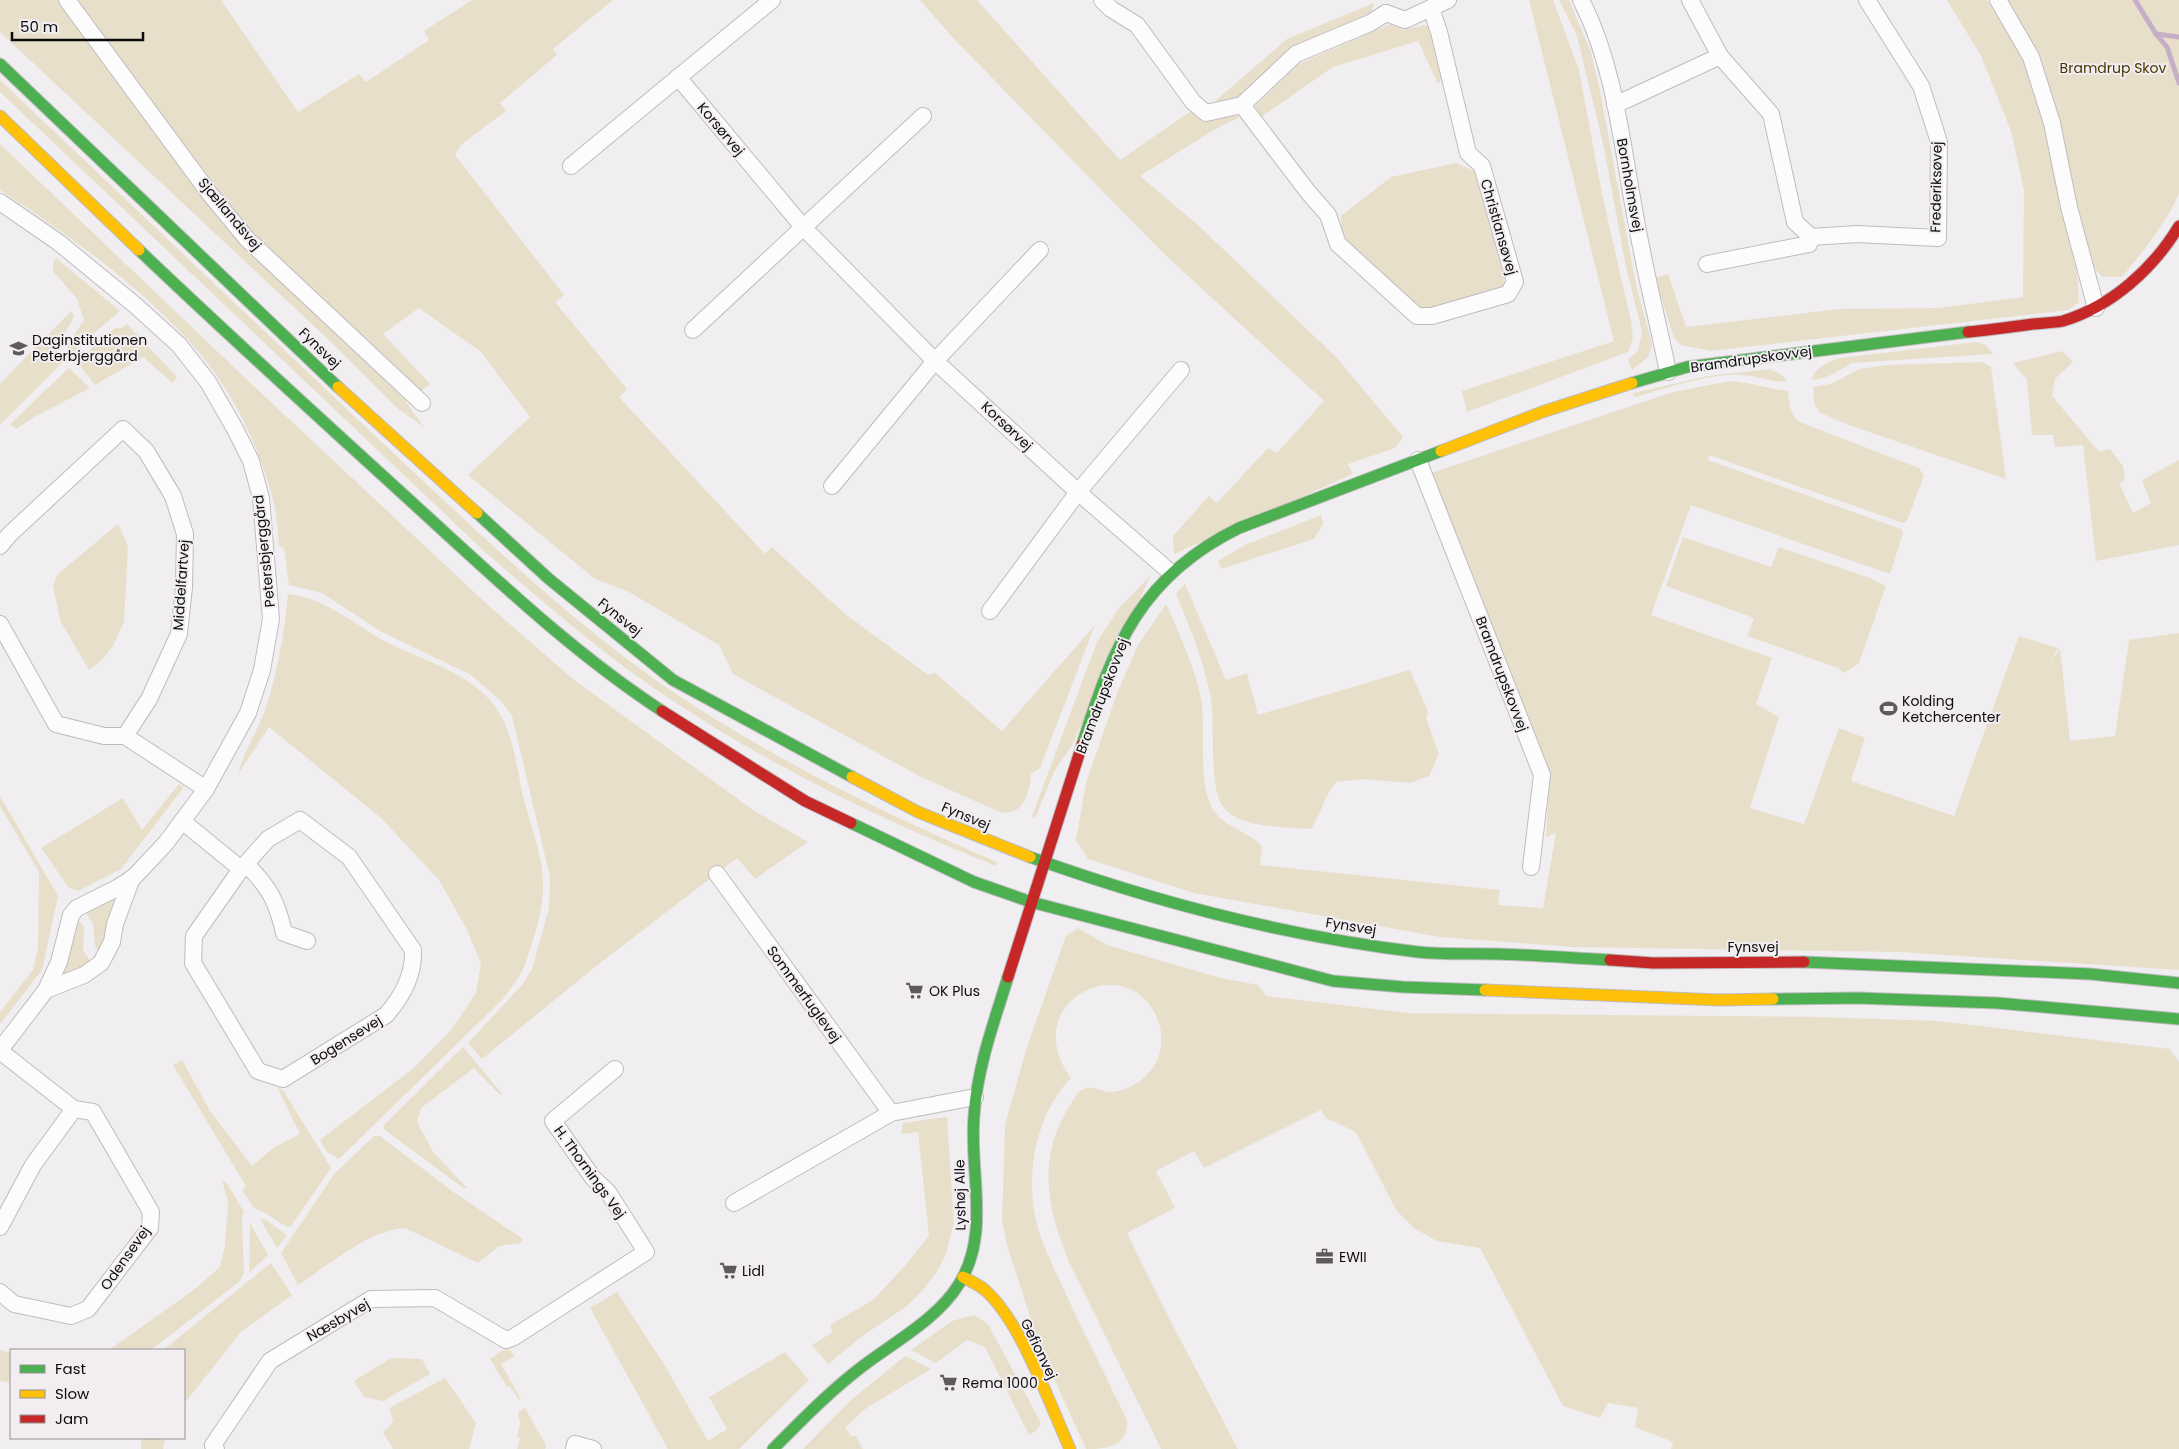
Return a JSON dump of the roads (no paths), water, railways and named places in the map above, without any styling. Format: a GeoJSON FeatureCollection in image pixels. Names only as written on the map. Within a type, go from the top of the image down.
{"type":"FeatureCollection","features":[{"type":"Feature","properties":{"kind":"main road","name":"Fynsvej"},"geometry":{"type":"LineString","coordinates":[[0,64],[345,393],[549,579],[673,680],[918,812],[1044,863],[1114,887],[1216,915],[1285,931],[1419,952],[1524,955],[1653,963],[1822,962],[2090,974],[2179,982]]}},
{"type":"Feature","properties":{"kind":"main road"},"geometry":{"type":"LineString","coordinates":[[0,116],[224,331],[530,610],[625,687],[708,742],[806,801],[974,882],[1031,902],[1333,981],[1402,987],[1718,1000],[1858,998],[1997,1003],[2179,1019]]}},
{"type":"Feature","properties":{"kind":"main road","name":"Bramdrupskovvej"},"geometry":{"type":"LineString","coordinates":[[1044,863],[1098,698],[1113,662],[1137,614],[1170,572],[1193,552],[1213,540],[1542,412],[1668,372],[1791,353],[2062,321],[2096,308],[2138,278],[2158,257],[2179,226]]}},
{"type":"Feature","properties":{"kind":"main road","name":"Lyshøj Alle"},"geometry":{"type":"LineString","coordinates":[[773,1449],[841,1383],[928,1318],[948,1299],[963,1277],[976,1242],[978,1223],[974,1138],[975,1097],[986,1053],[1044,863]]}},
{"type":"Feature","properties":{"kind":"main road","name":"Gefionvej"},"geometry":{"type":"LineString","coordinates":[[963,1277],[985,1290],[1003,1310],[1029,1358],[1060,1432],[1070,1449]]}},
{"type":"Feature","properties":{"kind":"street","name":"Sjællandsvej"},"geometry":{"type":"LineString","coordinates":[[67,0],[210,194],[247,239],[422,403]]}},
{"type":"Feature","properties":{"kind":"street"},"geometry":{"type":"LineString","coordinates":[[571,166],[772,0]]}},
{"type":"Feature","properties":{"kind":"street"},"geometry":{"type":"LineString","coordinates":[[1102,0],[1111,9],[1137,25],[1193,102],[1206,113],[1242,105],[1296,54],[1370,23],[1383,7],[1405,20],[1448,0]]}},
{"type":"Feature","properties":{"kind":"street","name":"Bornholmsvej"},"geometry":{"type":"LineString","coordinates":[[1581,0],[1603,49],[1636,222],[1668,372]]}},
{"type":"Feature","properties":{"kind":"street"},"geometry":{"type":"LineString","coordinates":[[1690,0],[1720,56],[1771,114],[1794,222],[1811,237]]}},
{"type":"Feature","properties":{"kind":"street","name":"Frederiksøvej"},"geometry":{"type":"LineString","coordinates":[[1707,264],[1809,244],[1811,237],[1857,234],[1938,238],[1939,142],[1921,86],[1866,0]]}},
{"type":"Feature","properties":{"kind":"street"},"geometry":{"type":"LineString","coordinates":[[1998,0],[2031,57],[2052,123],[2069,207],[2096,308]]}},
{"type":"Feature","properties":{"kind":"street","name":"Christiansøvej"},"geometry":{"type":"LineString","coordinates":[[1242,105],[1308,192],[1328,214],[1338,244],[1417,316],[1432,316],[1508,294],[1514,282],[1482,166],[1468,153],[1439,32],[1431,8]]}},
{"type":"Feature","properties":{"kind":"street"},"geometry":{"type":"LineString","coordinates":[[1615,105],[1720,56]]}},
{"type":"Feature","properties":{"kind":"street","name":"Korsørvej"},"geometry":{"type":"LineString","coordinates":[[678,77],[803,227],[935,361],[1078,492],[1170,572]]}},
{"type":"Feature","properties":{"kind":"street"},"geometry":{"type":"LineString","coordinates":[[693,330],[923,116]]}},
{"type":"Feature","properties":{"kind":"street","name":"Petersbjerggård"},"geometry":{"type":"LineString","coordinates":[[0,202],[58,242],[135,305],[179,345],[208,382],[236,430],[251,461],[261,498],[271,619],[262,670],[248,713],[206,790],[166,844],[132,878],[117,888],[77,908],[71,916],[59,962],[46,990],[0,1050]]}},
{"type":"Feature","properties":{"kind":"street"},"geometry":{"type":"LineString","coordinates":[[832,486],[935,361],[1040,250]]}},
{"type":"Feature","properties":{"kind":"street"},"geometry":{"type":"LineString","coordinates":[[990,611],[1078,492],[1181,370]]}},
{"type":"Feature","properties":{"kind":"street","name":"Middelfartvej"},"geometry":{"type":"LineString","coordinates":[[0,546],[10,534],[123,429],[146,451],[173,496],[185,534],[184,587],[179,634],[149,699],[125,736]]}},
{"type":"Feature","properties":{"kind":"street","name":"Bramdrupskovvej"},"geometry":{"type":"LineString","coordinates":[[1418,460],[1542,775],[1531,867]]}},
{"type":"Feature","properties":{"kind":"street"},"geometry":{"type":"LineString","coordinates":[[0,624],[56,724],[104,736],[125,736],[206,790]]}},
{"type":"Feature","properties":{"kind":"street","name":"Bogensevej"},"geometry":{"type":"LineString","coordinates":[[300,820],[349,857],[413,950],[414,965],[397,1002],[386,1015],[283,1079],[258,1071],[193,962],[194,936],[244,867],[268,839],[300,820]]}},
{"type":"Feature","properties":{"kind":"street"},"geometry":{"type":"LineString","coordinates":[[182,821],[263,881],[279,907],[284,933],[307,941]]}},
{"type":"Feature","properties":{"kind":"street","name":"Sommerfuglevej"},"geometry":{"type":"LineString","coordinates":[[716,874],[891,1113]]}},
{"type":"Feature","properties":{"kind":"street","name":"Petersbjerggård"},"geometry":{"type":"LineString","coordinates":[[46,990],[84,974],[101,963],[112,942],[115,924],[132,878]]}},
{"type":"Feature","properties":{"kind":"street","name":"Odensevej"},"geometry":{"type":"LineString","coordinates":[[0,1050],[74,1109],[93,1112],[151,1212],[150,1228],[88,1309],[71,1316],[14,1304],[0,1292]]}},
{"type":"Feature","properties":{"kind":"street","name":"H. Thornings Vej"},"geometry":{"type":"LineString","coordinates":[[506,1340],[530,1327],[646,1252],[608,1192],[593,1178],[553,1121],[615,1069]]}},
{"type":"Feature","properties":{"kind":"street"},"geometry":{"type":"LineString","coordinates":[[734,1203],[891,1113],[975,1097]]}},
{"type":"Feature","properties":{"kind":"street"},"geometry":{"type":"LineString","coordinates":[[0,1227],[34,1165],[74,1109]]}},
{"type":"Feature","properties":{"kind":"street","name":"Næsbyvej"},"geometry":{"type":"LineString","coordinates":[[216,1449],[214,1445],[270,1361],[371,1299],[435,1298],[506,1340]]}},
{"type":"Feature","properties":{"kind":"street"},"geometry":{"type":"LineString","coordinates":[[574,1449],[575,1444],[593,1449]]}},
{"type":"Feature","properties":{"kind":"waterway"},"geometry":{"type":"LineString","coordinates":[[2135,0],[2156,34],[2167,47],[2179,83]]}},
{"type":"Feature","properties":{"kind":"waterway"},"geometry":{"type":"LineString","coordinates":[[2156,34],[2179,37]]}},
{"type":"Feature","properties":{"kind":"place","name":"Daginstitutionen Peterbjerggård"},"geometry":{"type":"Point","coordinates":[18,348]}},
{"type":"Feature","properties":{"kind":"place","name":"Kolding Ketchercenter"},"geometry":{"type":"Point","coordinates":[1888,709]}},
{"type":"Feature","properties":{"kind":"place","name":"OK Plus"},"geometry":{"type":"Point","coordinates":[915,991]}},
{"type":"Feature","properties":{"kind":"place","name":"EWII"},"geometry":{"type":"Point","coordinates":[1325,1257]}},
{"type":"Feature","properties":{"kind":"place","name":"Lidl"},"geometry":{"type":"Point","coordinates":[728,1271]}},
{"type":"Feature","properties":{"kind":"place","name":"Rema 1000"},"geometry":{"type":"Point","coordinates":[948,1383]}},
{"type":"Feature","properties":{"kind":"park label","name":"Bramdrup Skov"},"geometry":{"type":"Point","coordinates":[2113,68]}}]}
